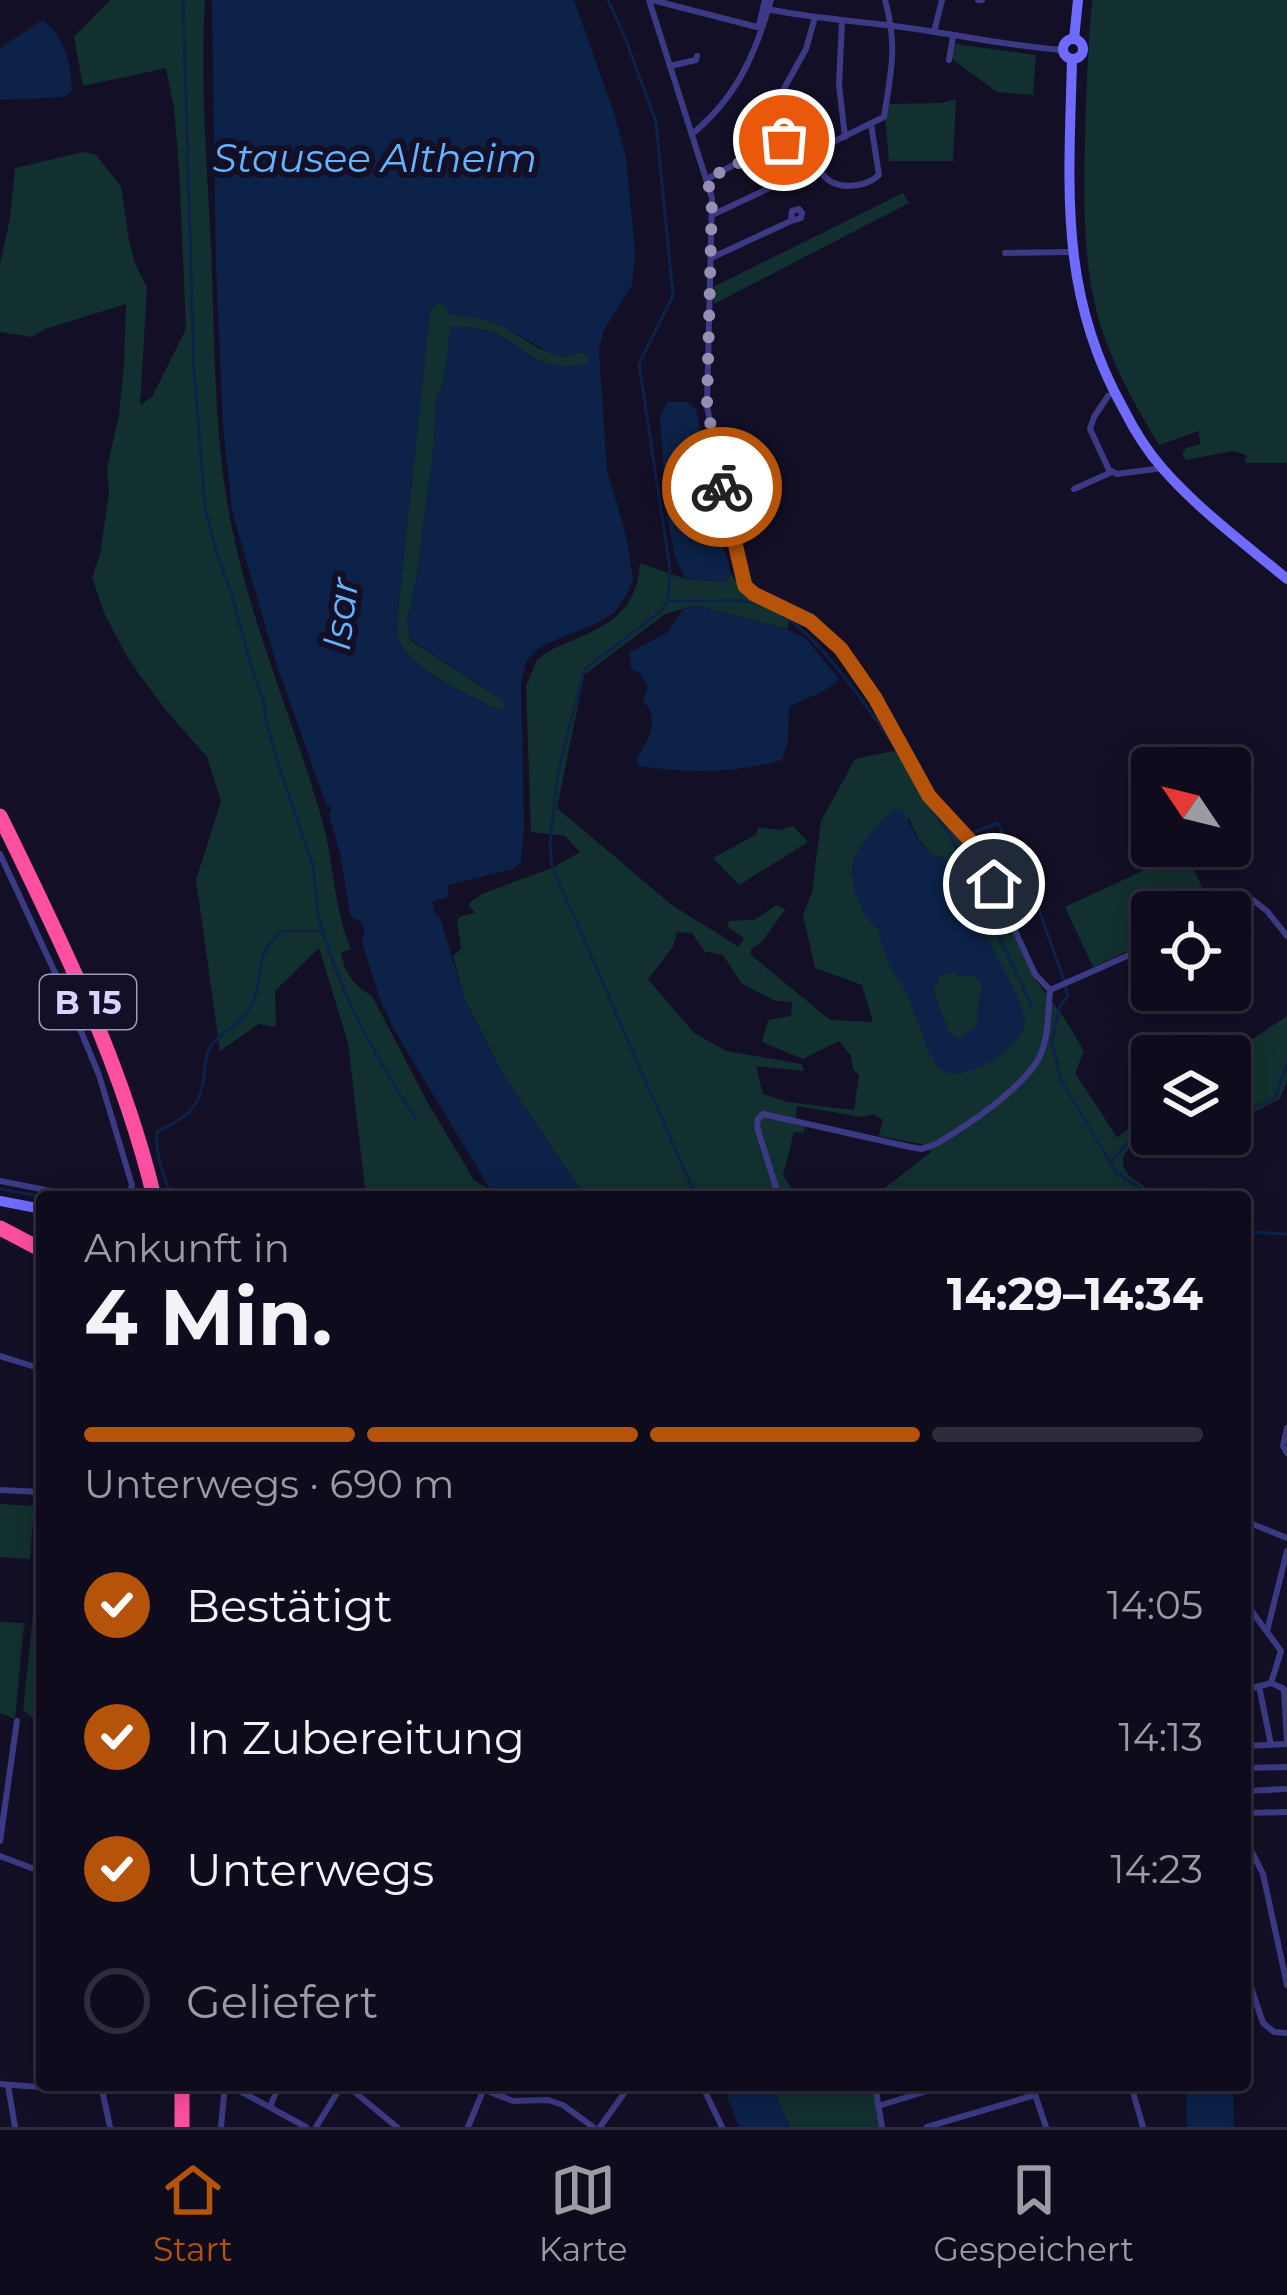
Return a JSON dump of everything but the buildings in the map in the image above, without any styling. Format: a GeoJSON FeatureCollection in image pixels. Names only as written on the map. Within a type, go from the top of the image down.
{"type":"FeatureCollection","features":[{"type":"Feature","properties":{"kind":"highway","name":"B 15"},"geometry":{"type":"LineString","coordinates":[[0,816],[109,1054],[150,1191]]}},
{"type":"Feature","properties":{"kind":"highway","name":"B 15"},"geometry":{"type":"LineString","coordinates":[[0,829],[99,1046],[149,1191]]}},
{"type":"Feature","properties":{"kind":"highway"},"geometry":{"type":"LineString","coordinates":[[0,1228],[36,1247]]}},
{"type":"Feature","properties":{"kind":"highway"},"geometry":{"type":"LineString","coordinates":[[180,2091],[184,2127]]}},
{"type":"Feature","properties":{"kind":"street"},"geometry":{"type":"LineString","coordinates":[[650,0],[761,28]]}},
{"type":"Feature","properties":{"kind":"street"},"geometry":{"type":"LineString","coordinates":[[650,0],[707,179],[712,215],[707,405],[745,586],[810,621],[841,649],[875,698],[929,796],[977,848],[1035,974],[1050,990],[1045,1039],[1031,1069],[1000,1098],[930,1147],[910,1148],[763,1114],[757,1127],[777,1191]]}},
{"type":"Feature","properties":{"kind":"street"},"geometry":{"type":"LineString","coordinates":[[790,158],[797,159],[884,117],[892,68],[892,26],[885,0]]}},
{"type":"Feature","properties":{"kind":"street"},"geometry":{"type":"LineString","coordinates":[[934,32],[942,0]]}},
{"type":"Feature","properties":{"kind":"street"},"geometry":{"type":"LineString","coordinates":[[692,134],[733,92],[767,5],[815,17],[1080,56],[1083,49],[1074,39],[1078,0]]}},
{"type":"Feature","properties":{"kind":"street"},"geometry":{"type":"LineString","coordinates":[[712,215],[783,181],[790,158],[784,140],[782,92],[806,49],[815,17]]}},
{"type":"Feature","properties":{"kind":"street"},"geometry":{"type":"LineString","coordinates":[[842,21],[839,85],[845,137]]}},
{"type":"Feature","properties":{"kind":"street"},"geometry":{"type":"LineString","coordinates":[[949,60],[953,37]]}},
{"type":"Feature","properties":{"kind":"street"},"geometry":{"type":"LineString","coordinates":[[1068,54],[1072,252],[1079,295],[1102,370],[1136,433],[1162,468],[1287,579]]}},
{"type":"Feature","properties":{"kind":"street"},"geometry":{"type":"LineString","coordinates":[[670,66],[697,56]]}},
{"type":"Feature","properties":{"kind":"street"},"geometry":{"type":"LineString","coordinates":[[760,123],[781,109]]}},
{"type":"Feature","properties":{"kind":"street"},"geometry":{"type":"LineString","coordinates":[[814,151],[826,178],[857,187],[874,181],[879,175],[871,124]]}},
{"type":"Feature","properties":{"kind":"street"},"geometry":{"type":"LineString","coordinates":[[707,179],[784,140]]}},
{"type":"Feature","properties":{"kind":"street"},"geometry":{"type":"LineString","coordinates":[[711,258],[791,220]]}},
{"type":"Feature","properties":{"kind":"street"},"geometry":{"type":"LineString","coordinates":[[1005,253],[1072,252]]}},
{"type":"Feature","properties":{"kind":"street"},"geometry":{"type":"LineString","coordinates":[[1108,396],[1090,430],[1112,472]]}},
{"type":"Feature","properties":{"kind":"street"},"geometry":{"type":"LineString","coordinates":[[1074,489],[1112,472],[1162,468]]}},
{"type":"Feature","properties":{"kind":"street"},"geometry":{"type":"LineString","coordinates":[[0,854],[99,1075],[130,1191]]}},
{"type":"Feature","properties":{"kind":"street"},"geometry":{"type":"LineString","coordinates":[[1251,900],[1267,910],[1287,936]]}},
{"type":"Feature","properties":{"kind":"street"},"geometry":{"type":"LineString","coordinates":[[1050,990],[1131,954]]}},
{"type":"Feature","properties":{"kind":"street"},"geometry":{"type":"LineString","coordinates":[[0,1180],[52,1191]]}},
{"type":"Feature","properties":{"kind":"street"},"geometry":{"type":"LineString","coordinates":[[0,1201],[36,1208]]}},
{"type":"Feature","properties":{"kind":"street"},"geometry":{"type":"LineString","coordinates":[[0,1356],[36,1367]]}},
{"type":"Feature","properties":{"kind":"street"},"geometry":{"type":"LineString","coordinates":[[1287,1428],[1283,1446],[1287,1453]]}},
{"type":"Feature","properties":{"kind":"street"},"geometry":{"type":"LineString","coordinates":[[0,1490],[36,1492]]}},
{"type":"Feature","properties":{"kind":"street"},"geometry":{"type":"LineString","coordinates":[[1251,1523],[1287,1538]]}},
{"type":"Feature","properties":{"kind":"street"},"geometry":{"type":"LineString","coordinates":[[1267,1631],[1287,1551]]}},
{"type":"Feature","properties":{"kind":"street"},"geometry":{"type":"LineString","coordinates":[[1251,1610],[1285,1651],[1271,1683]]}},
{"type":"Feature","properties":{"kind":"street"},"geometry":{"type":"LineString","coordinates":[[1251,1688],[1271,1683],[1284,1689],[1287,1742],[1251,1745]]}},
{"type":"Feature","properties":{"kind":"street"},"geometry":{"type":"LineString","coordinates":[[1259,1686],[1271,1745]]}},
{"type":"Feature","properties":{"kind":"street"},"geometry":{"type":"LineString","coordinates":[[0,1841],[16,1721]]}},
{"type":"Feature","properties":{"kind":"street"},"geometry":{"type":"LineString","coordinates":[[1251,1768],[1287,1767]]}},
{"type":"Feature","properties":{"kind":"street"},"geometry":{"type":"LineString","coordinates":[[1251,1791],[1287,1789]]}},
{"type":"Feature","properties":{"kind":"street"},"geometry":{"type":"LineString","coordinates":[[1251,1814],[1287,1812]]}},
{"type":"Feature","properties":{"kind":"street"},"geometry":{"type":"LineString","coordinates":[[1251,1850],[1263,1874],[1287,1984]]}},
{"type":"Feature","properties":{"kind":"street"},"geometry":{"type":"LineString","coordinates":[[0,1856],[36,1870]]}},
{"type":"Feature","properties":{"kind":"street"},"geometry":{"type":"LineString","coordinates":[[1251,1987],[1263,2023],[1274,2032],[1287,2032]]}},
{"type":"Feature","properties":{"kind":"street"},"geometry":{"type":"LineString","coordinates":[[15,2127],[4,2085],[36,2087]]}},
{"type":"Feature","properties":{"kind":"street"},"geometry":{"type":"LineString","coordinates":[[102,2091],[110,2127]]}},
{"type":"Feature","properties":{"kind":"street"},"geometry":{"type":"LineString","coordinates":[[221,2127],[226,2091]]}},
{"type":"Feature","properties":{"kind":"street"},"geometry":{"type":"LineString","coordinates":[[239,2091],[306,2127]]}},
{"type":"Feature","properties":{"kind":"street"},"geometry":{"type":"LineString","coordinates":[[270,2107],[277,2091]]}},
{"type":"Feature","properties":{"kind":"street"},"geometry":{"type":"LineString","coordinates":[[316,2127],[340,2091]]}},
{"type":"Feature","properties":{"kind":"street"},"geometry":{"type":"LineString","coordinates":[[351,2091],[397,2127]]}},
{"type":"Feature","properties":{"kind":"street"},"geometry":{"type":"LineString","coordinates":[[469,2127],[483,2091],[513,2101],[548,2100],[597,2127],[625,2091]]}},
{"type":"Feature","properties":{"kind":"street"},"geometry":{"type":"LineString","coordinates":[[705,2091],[722,2127]]}},
{"type":"Feature","properties":{"kind":"street"},"geometry":{"type":"LineString","coordinates":[[876,2091],[882,2127]]}},
{"type":"Feature","properties":{"kind":"street"},"geometry":{"type":"LineString","coordinates":[[878,2105],[926,2091]]}},
{"type":"Feature","properties":{"kind":"street"},"geometry":{"type":"LineString","coordinates":[[1034,2091],[1046,2127]]}},
{"type":"Feature","properties":{"kind":"street"},"geometry":{"type":"LineString","coordinates":[[1133,2091],[1143,2127]]}},
{"type":"Feature","properties":{"kind":"street"},"geometry":{"type":"LineString","coordinates":[[927,2127],[1035,2095]]}},
{"type":"Feature","properties":{"kind":"street"},"geometry":{"type":"LineString","coordinates":[[374,2127],[376,2111]]}},
{"type":"Feature","properties":{"kind":"green space"},"geometry":{"type":"Polygon","coordinates":[[[110,0],[205,0],[204,92],[218,423],[240,565],[325,832],[351,949],[341,952],[345,966],[355,983],[372,996],[474,1180],[491,1191],[365,1191],[348,1043],[319,948],[275,991],[276,1027],[259,1024],[220,1051],[196,880],[221,801],[207,757],[129,660],[92,578],[100,554],[109,494],[107,468],[119,415],[126,304],[32,337],[0,332],[0,265],[15,168],[83,152],[96,155],[121,186],[129,241],[147,287],[140,405],[152,397],[186,329],[179,168],[166,68],[83,86],[74,37],[110,0]]]}},
{"type":"Feature","properties":{"kind":"green space"},"geometry":{"type":"Polygon","coordinates":[[[1092,0],[1287,0],[1287,463],[1245,463],[1246,455],[1233,451],[1186,460],[1182,453],[1200,444],[1199,431],[1159,445],[1110,353],[1093,298],[1085,230],[1092,0]]]}},
{"type":"Feature","properties":{"kind":"green space"},"geometry":{"type":"Polygon","coordinates":[[[955,44],[1036,55],[1033,95],[997,92],[951,58],[955,44]]]}},
{"type":"Feature","properties":{"kind":"green space"},"geometry":{"type":"Polygon","coordinates":[[[956,99],[953,161],[889,161],[887,104],[956,99]]]}},
{"type":"Feature","properties":{"kind":"green space"},"geometry":{"type":"Polygon","coordinates":[[[903,193],[909,203],[714,304],[713,287],[903,193]]]}},
{"type":"Feature","properties":{"kind":"green space"},"geometry":{"type":"Polygon","coordinates":[[[438,303],[502,326],[562,357],[584,352],[588,356],[589,363],[555,365],[536,359],[495,333],[451,327],[443,384],[436,398],[434,444],[407,622],[410,640],[504,701],[501,711],[415,662],[398,636],[430,310],[438,303]]]}},
{"type":"Feature","properties":{"kind":"green space"},"geometry":{"type":"Polygon","coordinates":[[[640,563],[685,579],[725,582],[731,574],[746,593],[793,611],[787,629],[696,605],[665,614],[584,675],[557,808],[672,905],[739,947],[744,938],[727,926],[729,921],[754,920],[777,905],[785,910],[750,954],[830,1020],[873,1022],[862,985],[815,968],[803,915],[812,892],[821,821],[855,759],[893,751],[905,754],[926,794],[975,849],[1037,982],[1084,1051],[1075,1073],[1117,1137],[1131,1128],[1131,1146],[1123,1163],[1148,1191],[881,1191],[931,1152],[921,1144],[879,1136],[883,1120],[873,1114],[862,1117],[797,1106],[795,1120],[805,1127],[804,1133],[794,1132],[783,1175],[793,1191],[581,1191],[505,1078],[465,1000],[453,956],[461,949],[457,920],[475,913],[468,904],[580,852],[565,836],[531,832],[526,686],[537,660],[547,652],[596,630],[621,611],[637,583],[640,563]],[[893,809],[864,843],[852,867],[858,893],[881,931],[879,936],[908,994],[928,1050],[1026,1023],[972,909],[968,885],[919,840],[910,820],[893,809]],[[677,932],[673,947],[648,979],[694,1033],[726,1051],[802,1064],[804,1071],[756,1066],[763,1094],[854,1110],[859,1075],[839,1041],[803,1059],[762,1042],[768,1020],[791,1016],[792,1002],[775,1001],[741,983],[723,955],[704,951],[692,933],[677,932]]]}},
{"type":"Feature","properties":{"kind":"green space"},"geometry":{"type":"Polygon","coordinates":[[[793,826],[808,842],[739,885],[713,858],[755,835],[759,827],[780,830],[793,826]]]}},
{"type":"Feature","properties":{"kind":"green space"},"geometry":{"type":"Polygon","coordinates":[[[1151,867],[1193,867],[1204,891],[1131,891],[1131,950],[1093,967],[1065,907],[1151,867]]]}},
{"type":"Feature","properties":{"kind":"green space"},"geometry":{"type":"Polygon","coordinates":[[[954,971],[958,976],[976,976],[982,984],[979,1025],[960,1040],[949,1033],[933,991],[939,976],[954,971]]]}},
{"type":"Feature","properties":{"kind":"green space"},"geometry":{"type":"Polygon","coordinates":[[[1287,1016],[1287,1081],[1280,1099],[1251,1114],[1251,1040],[1287,1016]]]}},
{"type":"Feature","properties":{"kind":"green space"},"geometry":{"type":"Polygon","coordinates":[[[0,1504],[34,1506],[30,1559],[0,1557],[0,1504]]]}},
{"type":"Feature","properties":{"kind":"green space"},"geometry":{"type":"Polygon","coordinates":[[[36,1586],[36,1721],[23,1710],[36,1586]]]}},
{"type":"Feature","properties":{"kind":"green space"},"geometry":{"type":"Polygon","coordinates":[[[0,1622],[24,1623],[15,1719],[0,1713],[0,1622]]]}},
{"type":"Feature","properties":{"kind":"green space"},"geometry":{"type":"Polygon","coordinates":[[[774,2091],[874,2091],[881,2127],[790,2127],[774,2091]]]}},
{"type":"Feature","properties":{"kind":"water","name":"Stausee Altheim"},"geometry":{"type":"Polygon","coordinates":[[[212,0],[574,0],[626,158],[635,252],[632,285],[604,330],[599,349],[607,471],[626,535],[633,580],[614,613],[546,644],[527,660],[521,683],[521,862],[513,869],[448,885],[448,897],[432,902],[465,1000],[505,1078],[581,1191],[491,1191],[393,1028],[361,940],[362,923],[350,915],[329,815],[332,806],[326,804],[277,666],[232,511],[223,425],[212,0]],[[438,303],[430,310],[398,636],[405,651],[428,672],[500,711],[504,701],[410,639],[407,622],[434,444],[436,398],[443,384],[451,326],[495,333],[554,365],[588,363],[588,357],[583,352],[554,355],[481,318],[448,315],[447,307],[438,303]]]}},
{"type":"Feature","properties":{"kind":"water"},"geometry":{"type":"Polygon","coordinates":[[[42,20],[65,50],[72,90],[65,97],[0,100],[0,48],[42,20]]]}},
{"type":"Feature","properties":{"kind":"water"},"geometry":{"type":"Polygon","coordinates":[[[667,402],[687,402],[696,409],[731,574],[725,582],[685,579],[674,553],[660,417],[667,402]]]}},
{"type":"Feature","properties":{"kind":"water"},"geometry":{"type":"Polygon","coordinates":[[[696,605],[787,629],[806,639],[839,679],[789,708],[782,760],[710,771],[639,766],[636,759],[652,722],[643,701],[648,687],[631,668],[629,653],[668,632],[683,609],[696,605]]]}},
{"type":"Feature","properties":{"kind":"water"},"geometry":{"type":"Polygon","coordinates":[[[893,809],[902,809],[919,841],[932,855],[945,859],[968,885],[972,909],[1016,993],[1026,1023],[1005,1051],[973,1070],[950,1074],[937,1066],[908,994],[890,967],[880,931],[858,900],[854,860],[893,809]],[[954,971],[939,976],[933,991],[949,1033],[960,1039],[978,1025],[982,984],[976,976],[958,976],[954,971]]]}},
{"type":"Feature","properties":{"kind":"water"},"geometry":{"type":"Polygon","coordinates":[[[724,2091],[774,2091],[790,2127],[739,2127],[724,2091]]]}},
{"type":"Feature","properties":{"kind":"water"},"geometry":{"type":"Polygon","coordinates":[[[1186,2091],[1233,2091],[1234,2127],[1187,2127],[1186,2091]]]}},
{"type":"Feature","properties":{"kind":"waterway"},"geometry":{"type":"LineString","coordinates":[[183,0],[194,370],[205,508],[279,767],[312,863],[317,911],[327,945],[359,1022],[415,1118]]}},
{"type":"Feature","properties":{"kind":"waterway"},"geometry":{"type":"LineString","coordinates":[[608,0],[656,122],[673,296],[639,364],[670,569],[668,600],[661,611],[584,670],[558,772],[550,844],[552,866],[693,1191]]}},
{"type":"Feature","properties":{"kind":"waterway"},"geometry":{"type":"LineString","coordinates":[[671,601],[743,601],[784,615],[836,667],[894,745]]}},
{"type":"Feature","properties":{"kind":"waterway"},"geometry":{"type":"LineString","coordinates":[[898,752],[953,840],[1032,1006]]}},
{"type":"Feature","properties":{"kind":"waterway"},"geometry":{"type":"LineString","coordinates":[[969,834],[998,823],[1032,890],[1064,980]]}},
{"type":"Feature","properties":{"kind":"waterway"},"geometry":{"type":"LineString","coordinates":[[169,1191],[157,1132],[194,1106],[209,1049],[250,1008],[262,959],[272,941],[282,931],[320,931]]}},
{"type":"Feature","properties":{"kind":"waterway"},"geometry":{"type":"LineString","coordinates":[[1065,985],[1068,996],[1060,1006],[1052,1042],[1061,1080],[1116,1172],[1144,1191]]}},
{"type":"Feature","properties":{"kind":"waterway"},"geometry":{"type":"LineString","coordinates":[[1251,1109],[1275,1098],[1287,1064]]}},
{"type":"Feature","properties":{"kind":"waterway"},"geometry":{"type":"LineString","coordinates":[[1111,1161],[1131,1142]]}},
{"type":"Feature","properties":{"kind":"waterway"},"geometry":{"type":"LineString","coordinates":[[0,1189],[36,1195]]}},
{"type":"Feature","properties":{"kind":"waterway"},"geometry":{"type":"LineString","coordinates":[[1251,1232],[1287,1234]]}},
{"type":"Feature","properties":{"kind":"way so far"},"geometry":{"type":"LineString","coordinates":[[722,487],[707,405],[712,198],[707,179],[784,140]]}},
{"type":"Feature","properties":{"kind":"route"},"geometry":{"type":"LineString","coordinates":[[722,487],[747,589],[810,621],[841,649],[875,698],[929,796],[977,848],[994,884]]}},
{"type":"Feature","properties":{"kind":"water label","name":"Isar"},"geometry":{"type":"Point","coordinates":[340,614]}}]}
